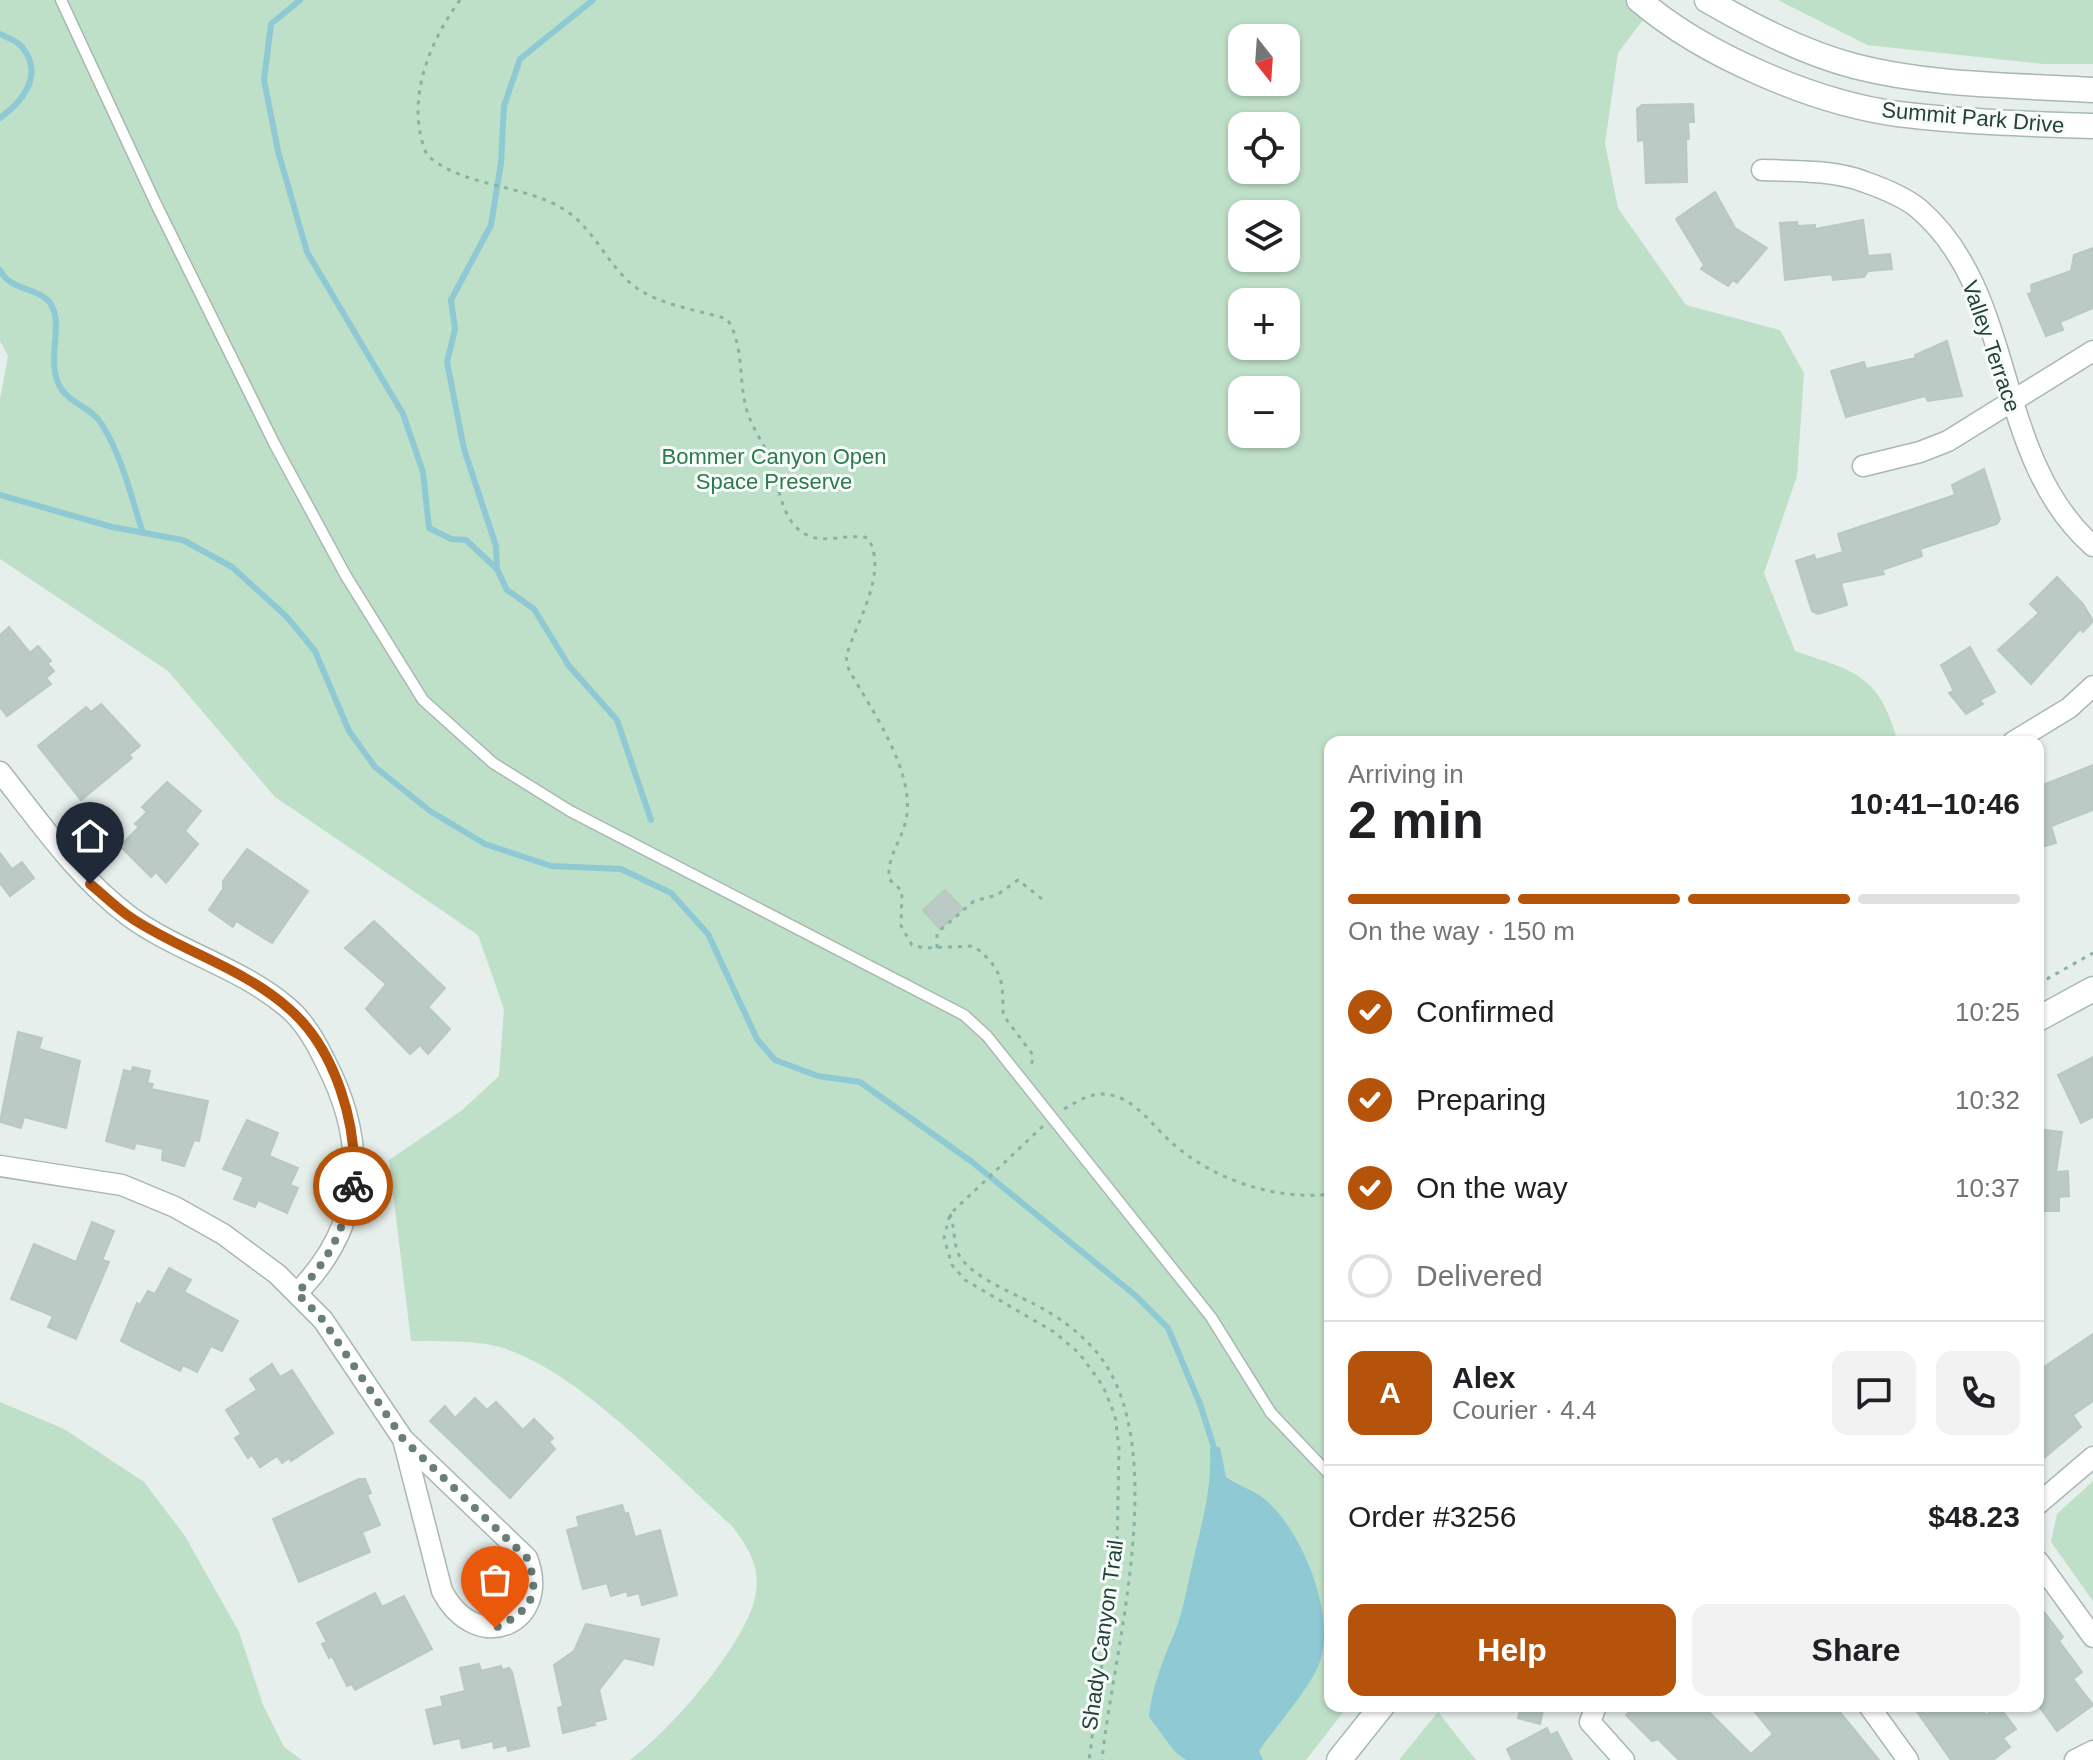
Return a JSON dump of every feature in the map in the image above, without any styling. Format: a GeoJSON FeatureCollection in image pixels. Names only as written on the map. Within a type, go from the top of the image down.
{"type":"FeatureCollection","features":[{"type":"Feature","properties":{"kind":"street","name":"Summit Park Drive"},"geometry":{"type":"LineString","coordinates":[[1639,0],[1722,54],[1812,93],[1896,114],[2093,126]]}},
{"type":"Feature","properties":{"kind":"street","name":"Summit Park Drive"},"geometry":{"type":"LineString","coordinates":[[1707,0],[1797,46],[1853,65],[1961,82],[2093,90]]}},
{"type":"Feature","properties":{"kind":"street","name":"Valley Terrace"},"geometry":{"type":"LineString","coordinates":[[1762,170],[1802,171],[1863,181],[1918,208],[1957,251],[1977,292],[2022,436],[2050,493],[2093,546]]}},
{"type":"Feature","properties":{"kind":"street"},"geometry":{"type":"LineString","coordinates":[[1863,466],[1920,452],[1948,441],[2093,351]]}},
{"type":"Feature","properties":{"kind":"street"},"geometry":{"type":"LineString","coordinates":[[2023,736],[2069,708],[2093,686]]}},
{"type":"Feature","properties":{"kind":"street"},"geometry":{"type":"LineString","coordinates":[[0,772],[90,884],[132,918],[246,979],[289,1008],[315,1040],[336,1080],[353,1133],[354,1183],[346,1220],[322,1268],[297,1293]]}},
{"type":"Feature","properties":{"kind":"street"},"geometry":{"type":"LineString","coordinates":[[2044,1016],[2093,989]]}},
{"type":"Feature","properties":{"kind":"street"},"geometry":{"type":"LineString","coordinates":[[0,1166],[122,1185],[175,1207],[223,1234],[297,1293],[323,1320],[403,1439],[527,1558],[535,1577],[534,1592],[528,1605],[514,1618],[495,1628],[471,1625],[453,1612],[442,1591],[403,1439]]}},
{"type":"Feature","properties":{"kind":"street"},"geometry":{"type":"LineString","coordinates":[[2044,1499],[2093,1457]]}},
{"type":"Feature","properties":{"kind":"street"},"geometry":{"type":"LineString","coordinates":[[2044,1569],[2093,1637]]}},
{"type":"Feature","properties":{"kind":"street"},"geometry":{"type":"LineString","coordinates":[[1339,1760],[1377,1712]]}},
{"type":"Feature","properties":{"kind":"street"},"geometry":{"type":"LineString","coordinates":[[1873,1712],[1908,1760]]}},
{"type":"Feature","properties":{"kind":"street"},"geometry":{"type":"LineString","coordinates":[[1593,1714],[1624,1760]]}},
{"type":"Feature","properties":{"kind":"street"},"geometry":{"type":"LineString","coordinates":[[2075,1760],[2093,1751]]}},
{"type":"Feature","properties":{"kind":"lane"},"geometry":{"type":"LineString","coordinates":[[61,0],[156,204],[275,445],[346,576],[423,700],[493,763],[570,811],[964,1015],[987,1036],[1211,1317],[1271,1413],[1324,1469]]}},
{"type":"Feature","properties":{"kind":"path"},"geometry":{"type":"LineString","coordinates":[[460,0],[439,29],[427,58],[419,127],[427,155],[439,166],[516,189],[572,214],[627,280],[640,290],[673,304],[727,319],[737,343],[748,415],[770,460],[777,489],[793,522],[804,534],[819,539],[868,538],[875,551],[873,579],[846,657],[849,670],[899,766],[907,799],[906,818],[888,861],[889,879],[902,891],[901,926],[912,945],[937,948],[974,946],[989,958],[1000,974],[1005,995],[1003,1015],[1033,1055],[1033,1076]]}},
{"type":"Feature","properties":{"kind":"path"},"geometry":{"type":"LineString","coordinates":[[937,948],[937,933],[968,905],[997,895],[1018,880],[1046,902]]}},
{"type":"Feature","properties":{"kind":"path"},"geometry":{"type":"LineString","coordinates":[[2044,981],[2093,953]]}},
{"type":"Feature","properties":{"kind":"path"},"geometry":{"type":"LineString","coordinates":[[952,1213],[1053,1117],[1082,1098],[1096,1094],[1113,1095],[1137,1108],[1174,1145],[1211,1170],[1254,1187],[1299,1194],[1324,1194]]}},
{"type":"Feature","properties":{"kind":"path","name":"Shady Canyon Trail"},"geometry":{"type":"LineString","coordinates":[[952,1213],[944,1238],[958,1273],[982,1292],[1071,1345],[1103,1386],[1115,1416],[1119,1448],[1117,1552],[1089,1760]]}},
{"type":"Feature","properties":{"kind":"path","name":"Shady Canyon Trail"},"geometry":{"type":"LineString","coordinates":[[952,1213],[962,1260],[975,1271],[1046,1310],[1083,1338],[1107,1365],[1126,1406],[1133,1448],[1133,1521],[1124,1617],[1107,1704],[1102,1760]]}},
{"type":"Feature","properties":{"kind":"green space","name":"Bommer Canyon Open Space Preserve"},"geometry":{"type":"Polygon","coordinates":[[[0,0],[1658,0],[1618,53],[1605,143],[1618,208],[1686,305],[1780,330],[1804,373],[1797,476],[1764,573],[1795,651],[1862,679],[1882,702],[1896,736],[1324,736],[1324,1712],[1343,1712],[1306,1760],[630,1760],[665,1729],[724,1659],[750,1612],[756,1592],[756,1573],[747,1548],[731,1525],[626,1427],[568,1382],[498,1346],[411,1341],[389,1160],[461,1111],[499,1076],[504,1009],[478,935],[275,797],[168,671],[0,559],[0,399],[8,356],[0,341],[0,0]]]}},
{"type":"Feature","properties":{"kind":"green space"},"geometry":{"type":"Polygon","coordinates":[[[1778,0],[2093,0],[2093,64],[2044,64],[1867,45],[1778,0]]]}},
{"type":"Feature","properties":{"kind":"green space"},"geometry":{"type":"Polygon","coordinates":[[[0,1402],[64,1429],[144,1482],[185,1536],[239,1632],[263,1705],[284,1747],[302,1760],[0,1760],[0,1402]]]}},
{"type":"Feature","properties":{"kind":"green space"},"geometry":{"type":"Polygon","coordinates":[[[2093,1481],[2093,1601],[2051,1542],[2057,1514],[2093,1481]]]}},
{"type":"Feature","properties":{"kind":"green space"},"geometry":{"type":"Polygon","coordinates":[[[1438,1712],[1476,1760],[1399,1760],[1438,1712]]]}},
{"type":"Feature","properties":{"kind":"water"},"geometry":{"type":"Polygon","coordinates":[[[1220,1447],[1226,1477],[1263,1498],[1292,1532],[1314,1578],[1321,1604],[1323,1651],[1316,1671],[1259,1751],[1263,1760],[1186,1760],[1175,1752],[1149,1717],[1156,1683],[1186,1593],[1206,1503],[1210,1448],[1220,1447]]]}},
{"type":"Feature","properties":{"kind":"building"},"geometry":{"type":"Polygon","coordinates":[[[1693,104],[1694,122],[1688,122],[1689,139],[1686,139],[1687,182],[1646,183],[1644,140],[1638,141],[1637,109],[1642,105],[1693,104]]]}},
{"type":"Feature","properties":{"kind":"building"},"geometry":{"type":"Polygon","coordinates":[[[1715,192],[1735,228],[1767,248],[1737,283],[1733,280],[1728,286],[1701,269],[1704,265],[1676,219],[1715,192]]]}},
{"type":"Feature","properties":{"kind":"building"},"geometry":{"type":"Polygon","coordinates":[[[1863,220],[1868,256],[1890,254],[1892,269],[1868,271],[1864,277],[1833,280],[1832,274],[1785,280],[1780,223],[1815,225],[1815,229],[1863,220]]]}},
{"type":"Feature","properties":{"kind":"building"},"geometry":{"type":"Polygon","coordinates":[[[2093,248],[2093,308],[2060,322],[2063,330],[2046,336],[2028,294],[2032,293],[2031,285],[2071,271],[2074,255],[2093,248]]]}},
{"type":"Feature","properties":{"kind":"building"},"geometry":{"type":"Polygon","coordinates":[[[1947,341],[1962,396],[1928,401],[1925,396],[1846,417],[1831,371],[1864,362],[1866,369],[1916,358],[1915,355],[1947,341]]]}},
{"type":"Feature","properties":{"kind":"building"},"geometry":{"type":"Polygon","coordinates":[[[1984,469],[2000,519],[1997,524],[1920,549],[1922,556],[1882,570],[1884,574],[1841,583],[1847,605],[1818,614],[1812,611],[1796,561],[1814,555],[1816,560],[1843,552],[1838,534],[1955,495],[1952,485],[1984,469]]]}},
{"type":"Feature","properties":{"kind":"building"},"geometry":{"type":"Polygon","coordinates":[[[2057,577],[2083,604],[2093,621],[2083,632],[2080,629],[2031,684],[1998,650],[2039,613],[2030,604],[2057,577]]]}},
{"type":"Feature","properties":{"kind":"building"},"geometry":{"type":"Polygon","coordinates":[[[9,627],[30,653],[38,646],[51,661],[47,663],[54,671],[46,678],[51,684],[7,716],[0,707],[0,635],[9,627]]]}},
{"type":"Feature","properties":{"kind":"building"},"geometry":{"type":"Polygon","coordinates":[[[1970,647],[1995,692],[1980,700],[1983,704],[1966,714],[1949,693],[1954,691],[1941,665],[1970,647]]]}},
{"type":"Feature","properties":{"kind":"building"},"geometry":{"type":"Polygon","coordinates":[[[101,704],[140,746],[129,755],[132,758],[81,800],[38,746],[86,707],[91,712],[101,704]]]}},
{"type":"Feature","properties":{"kind":"building"},"geometry":{"type":"Polygon","coordinates":[[[2093,765],[2093,810],[2051,826],[2056,843],[2044,846],[2044,785],[2093,765]]]}},
{"type":"Feature","properties":{"kind":"building"},"geometry":{"type":"Polygon","coordinates":[[[167,782],[201,811],[185,831],[198,844],[166,883],[156,872],[151,877],[120,846],[139,827],[135,824],[147,812],[142,807],[167,782]]]}},
{"type":"Feature","properties":{"kind":"building"},"geometry":{"type":"Polygon","coordinates":[[[247,849],[308,891],[272,943],[236,921],[233,927],[209,910],[223,889],[223,881],[247,849]]]}},
{"type":"Feature","properties":{"kind":"building"},"geometry":{"type":"Polygon","coordinates":[[[0,853],[12,869],[22,862],[34,878],[10,896],[0,883],[0,853]]]}},
{"type":"Feature","properties":{"kind":"building"},"geometry":{"type":"Polygon","coordinates":[[[945,890],[963,909],[940,929],[923,910],[945,890]]]}},
{"type":"Feature","properties":{"kind":"building"},"geometry":{"type":"Polygon","coordinates":[[[374,921],[445,988],[428,1007],[450,1029],[428,1054],[420,1045],[410,1054],[366,1009],[386,984],[345,948],[374,921]]]}},
{"type":"Feature","properties":{"kind":"building"},"geometry":{"type":"Polygon","coordinates":[[[18,1032],[42,1038],[39,1049],[80,1061],[66,1128],[24,1117],[21,1128],[0,1122],[18,1032]]]}},
{"type":"Feature","properties":{"kind":"building"},"geometry":{"type":"Polygon","coordinates":[[[2093,1057],[2093,1117],[2081,1123],[2058,1075],[2093,1057]]]}},
{"type":"Feature","properties":{"kind":"building"},"geometry":{"type":"Polygon","coordinates":[[[133,1067],[150,1071],[147,1083],[153,1084],[151,1089],[208,1101],[199,1141],[194,1140],[184,1166],[162,1160],[163,1149],[136,1143],[134,1149],[106,1141],[124,1070],[131,1072],[133,1067]]]}},
{"type":"Feature","properties":{"kind":"building"},"geometry":{"type":"Polygon","coordinates":[[[247,1120],[278,1133],[269,1156],[298,1168],[290,1185],[298,1188],[287,1213],[258,1200],[255,1207],[234,1199],[244,1177],[223,1169],[247,1120]]]}},
{"type":"Feature","properties":{"kind":"building"},"geometry":{"type":"Polygon","coordinates":[[[2044,1130],[2062,1132],[2056,1172],[2068,1171],[2069,1196],[2059,1197],[2059,1211],[2044,1211],[2044,1130]]]}},
{"type":"Feature","properties":{"kind":"building"},"geometry":{"type":"Polygon","coordinates":[[[92,1222],[114,1231],[102,1260],[109,1262],[76,1339],[48,1327],[53,1316],[11,1299],[34,1244],[76,1262],[92,1222]]]}},
{"type":"Feature","properties":{"kind":"building"},"geometry":{"type":"Polygon","coordinates":[[[169,1268],[191,1280],[184,1292],[238,1321],[222,1351],[211,1346],[197,1372],[183,1365],[180,1371],[121,1341],[137,1303],[140,1305],[148,1291],[155,1294],[169,1268]]]}},
{"type":"Feature","properties":{"kind":"building"},"geometry":{"type":"Polygon","coordinates":[[[2093,1334],[2093,1401],[2073,1415],[2081,1427],[2044,1458],[2044,1367],[2093,1334]]]}},
{"type":"Feature","properties":{"kind":"building"},"geometry":{"type":"Polygon","coordinates":[[[272,1364],[280,1377],[292,1370],[333,1433],[291,1461],[289,1458],[282,1463],[277,1456],[260,1467],[252,1455],[248,1458],[235,1438],[241,1434],[226,1410],[257,1390],[250,1379],[272,1364]]]}},
{"type":"Feature","properties":{"kind":"building"},"geometry":{"type":"Polygon","coordinates":[[[475,1398],[487,1410],[496,1402],[523,1430],[534,1419],[553,1438],[549,1442],[555,1449],[510,1498],[430,1421],[445,1406],[455,1418],[475,1398]]]}},
{"type":"Feature","properties":{"kind":"building"},"geometry":{"type":"Polygon","coordinates":[[[365,1479],[371,1493],[367,1495],[380,1525],[362,1532],[370,1552],[299,1582],[273,1519],[365,1479]]]}},
{"type":"Feature","properties":{"kind":"building"},"geometry":{"type":"Polygon","coordinates":[[[622,1505],[625,1514],[628,1513],[635,1537],[660,1530],[677,1595],[642,1605],[639,1593],[628,1596],[627,1591],[611,1596],[607,1583],[583,1589],[567,1530],[579,1527],[577,1517],[622,1505]]]}},
{"type":"Feature","properties":{"kind":"building"},"geometry":{"type":"Polygon","coordinates":[[[375,1593],[382,1607],[404,1596],[432,1649],[355,1690],[352,1684],[347,1686],[332,1656],[329,1658],[322,1644],[327,1642],[317,1623],[375,1593]]]}},
{"type":"Feature","properties":{"kind":"building"},"geometry":{"type":"Polygon","coordinates":[[[2044,1612],[2063,1637],[2059,1641],[2082,1672],[2073,1679],[2093,1705],[2057,1731],[2043,1712],[2044,1612]]]}},
{"type":"Feature","properties":{"kind":"building"},"geometry":{"type":"Polygon","coordinates":[[[586,1624],[659,1639],[653,1665],[624,1658],[599,1690],[606,1719],[563,1733],[558,1708],[563,1706],[554,1665],[574,1651],[586,1624]]]}},
{"type":"Feature","properties":{"kind":"building"},"geometry":{"type":"Polygon","coordinates":[[[479,1664],[481,1671],[501,1666],[502,1670],[509,1668],[512,1672],[529,1746],[508,1751],[507,1745],[494,1748],[493,1741],[462,1748],[460,1738],[434,1744],[426,1710],[443,1706],[441,1697],[465,1691],[460,1668],[479,1664]]]}},
{"type":"Feature","properties":{"kind":"building"},"geometry":{"type":"Polygon","coordinates":[[[1520,1712],[1543,1712],[1540,1724],[1518,1718],[1520,1712]]]}},
{"type":"Feature","properties":{"kind":"building"},"geometry":{"type":"Polygon","coordinates":[[[1629,1712],[1709,1712],[1751,1754],[1773,1734],[1755,1712],[1840,1712],[1879,1760],[1679,1760],[1658,1739],[1652,1741],[1626,1715],[1629,1712]]]}},
{"type":"Feature","properties":{"kind":"building"},"geometry":{"type":"Polygon","coordinates":[[[1917,1712],[1984,1712],[1986,1715],[2003,1712],[2016,1729],[2003,1738],[2010,1747],[1993,1760],[1951,1760],[1917,1712]]]}},
{"type":"Feature","properties":{"kind":"building"},"geometry":{"type":"Polygon","coordinates":[[[1547,1728],[1550,1735],[1557,1732],[1572,1760],[1512,1760],[1507,1749],[1547,1728]]]}},
{"type":"Feature","properties":{"kind":"waterway"},"geometry":{"type":"LineString","coordinates":[[300,0],[271,24],[264,80],[278,151],[307,252],[403,414],[423,472],[429,528],[451,539],[466,540],[497,569]]}},
{"type":"Feature","properties":{"kind":"waterway"},"geometry":{"type":"LineString","coordinates":[[593,0],[520,59],[504,106],[501,163],[491,225],[451,300],[455,329],[447,362],[464,449],[496,546],[497,569],[507,590],[534,609],[569,666],[617,720],[651,820]]}},
{"type":"Feature","properties":{"kind":"waterway"},"geometry":{"type":"LineString","coordinates":[[0,34],[20,45],[29,57],[31,68],[31,78],[23,96],[0,118]]}},
{"type":"Feature","properties":{"kind":"waterway"},"geometry":{"type":"LineString","coordinates":[[0,270],[10,282],[39,294],[50,303],[56,321],[54,365],[60,387],[97,418],[108,436],[125,476],[143,533]]}},
{"type":"Feature","properties":{"kind":"waterway"},"geometry":{"type":"LineString","coordinates":[[0,495],[112,527],[183,540],[232,567],[286,616],[315,651],[349,731],[375,767],[430,811],[485,844],[551,866],[621,869],[671,893],[708,934],[757,1039],[775,1060],[818,1076],[860,1082],[972,1162],[1136,1296],[1168,1328],[1200,1404],[1216,1454]]}},
{"type":"Feature","properties":{"kind":"way so far"},"geometry":{"type":"LineString","coordinates":[[353,1186],[346,1220],[322,1268],[297,1293],[323,1320],[367,1381],[403,1439],[517,1545],[527,1558],[535,1577],[534,1592],[528,1605],[514,1618],[495,1628]]}},
{"type":"Feature","properties":{"kind":"route"},"geometry":{"type":"LineString","coordinates":[[90,884],[132,918],[246,979],[289,1008],[315,1040],[336,1080],[353,1133],[353,1186]]}}]}
